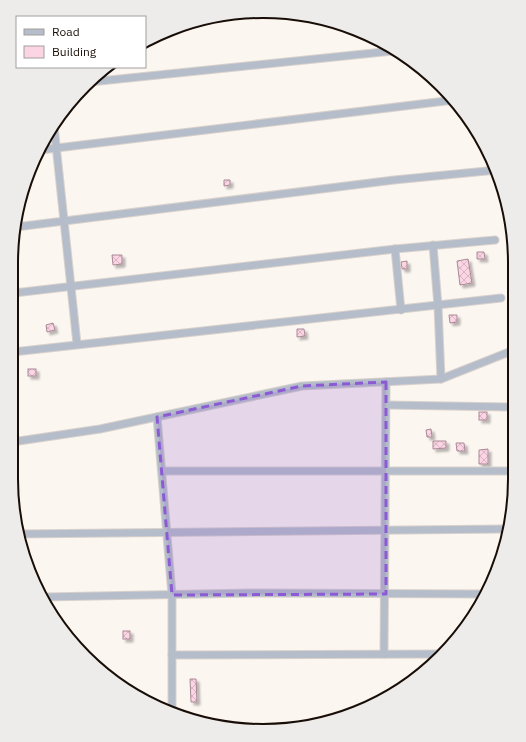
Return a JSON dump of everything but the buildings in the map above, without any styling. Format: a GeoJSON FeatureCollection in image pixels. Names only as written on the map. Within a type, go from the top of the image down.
{"type":"FeatureCollection","features":[{"type":"Feature","properties":{"kind":"street"},"geometry":{"type":"LineString","coordinates":[[99,81],[387,52]]}},
{"type":"Feature","properties":{"kind":"street"},"geometry":{"type":"LineString","coordinates":[[46,150],[447,101]]}},
{"type":"Feature","properties":{"kind":"street"},"geometry":{"type":"LineString","coordinates":[[55,134],[77,344]]}},
{"type":"Feature","properties":{"kind":"street"},"geometry":{"type":"LineString","coordinates":[[21,226],[394,180],[490,171]]}},
{"type":"Feature","properties":{"kind":"street"},"geometry":{"type":"LineString","coordinates":[[18,293],[395,249],[495,240]]}},
{"type":"Feature","properties":{"kind":"street"},"geometry":{"type":"LineString","coordinates":[[433,245],[438,306],[441,379]]}},
{"type":"Feature","properties":{"kind":"street"},"geometry":{"type":"LineString","coordinates":[[395,249],[402,310]]}},
{"type":"Feature","properties":{"kind":"street"},"geometry":{"type":"LineString","coordinates":[[18,351],[501,298]]}},
{"type":"Feature","properties":{"kind":"street"},"geometry":{"type":"LineString","coordinates":[[18,441],[100,429],[302,386],[441,379],[508,352]]}},
{"type":"Feature","properties":{"kind":"street"},"geometry":{"type":"LineString","coordinates":[[384,654],[386,594],[386,382]]}},
{"type":"Feature","properties":{"kind":"street"},"geometry":{"type":"LineString","coordinates":[[386,405],[508,407]]}},
{"type":"Feature","properties":{"kind":"street"},"geometry":{"type":"LineString","coordinates":[[157,417],[172,595],[172,706]]}},
{"type":"Feature","properties":{"kind":"street"},"geometry":{"type":"LineString","coordinates":[[162,471],[508,471]]}},
{"type":"Feature","properties":{"kind":"street"},"geometry":{"type":"LineString","coordinates":[[24,534],[503,529]]}},
{"type":"Feature","properties":{"kind":"street"},"geometry":{"type":"LineString","coordinates":[[48,597],[479,594]]}},
{"type":"Feature","properties":{"kind":"street"},"geometry":{"type":"LineString","coordinates":[[172,655],[434,654]]}},
{"type":"Feature","properties":{"kind":"highlighted area"},"geometry":{"type":"Polygon","coordinates":[[[386,382],[386,594],[172,595],[157,417],[302,386],[386,382]]]}}]}
